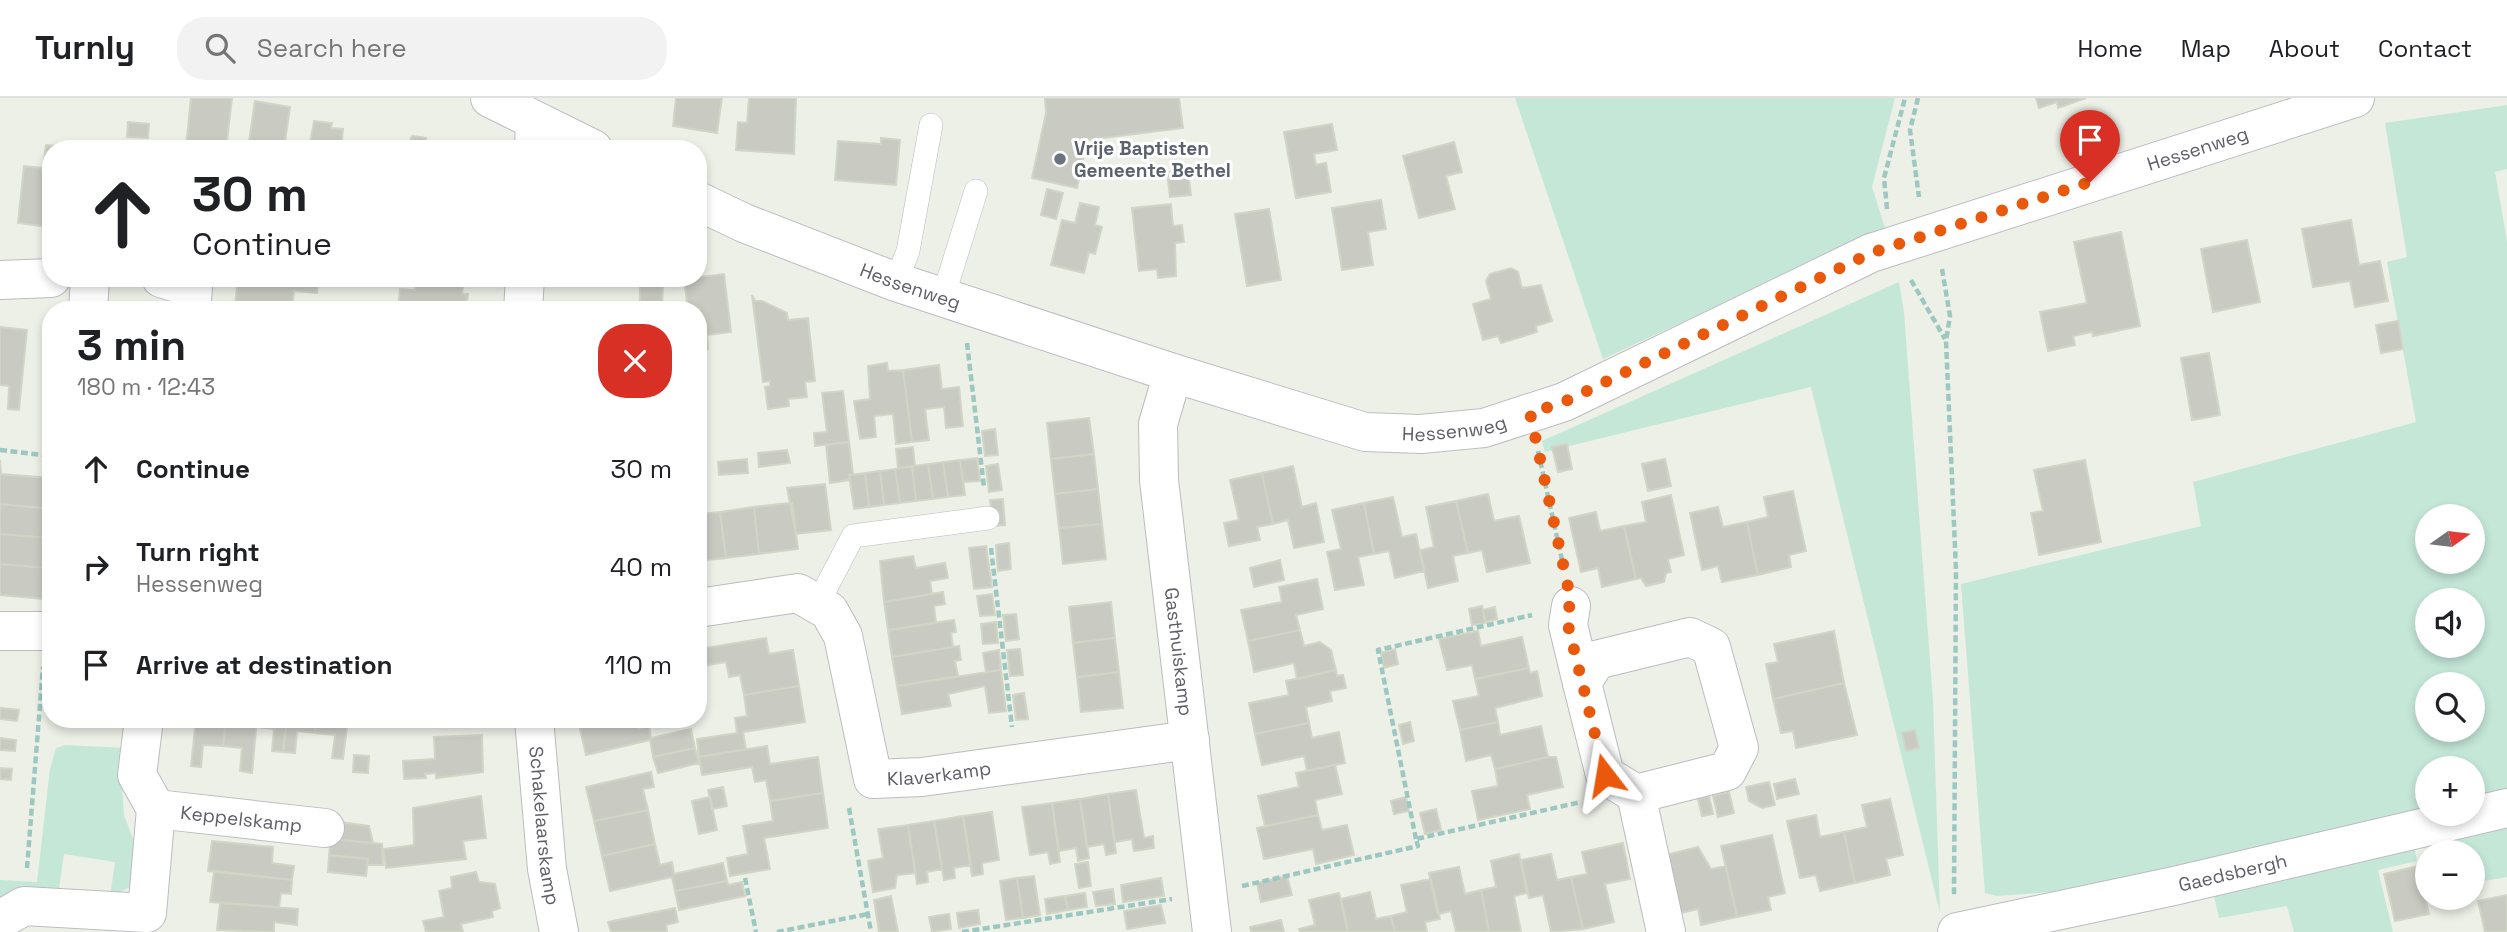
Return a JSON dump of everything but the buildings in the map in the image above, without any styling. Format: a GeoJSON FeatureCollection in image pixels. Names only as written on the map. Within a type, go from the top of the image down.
{"type":"FeatureCollection","features":[{"type":"Feature","properties":{"kind":"street"},"geometry":{"type":"LineString","coordinates":[[489,98],[534,135],[555,140]]}},
{"type":"Feature","properties":{"kind":"street","name":"Hessenweg"},"geometry":{"type":"LineString","coordinates":[[707,205],[744,223],[896,282],[1173,373],[1365,432],[1421,434],[1484,428],[1564,402],[1871,253],[2351,98]]}},
{"type":"Feature","properties":{"kind":"street"},"geometry":{"type":"LineString","coordinates":[[0,280],[42,278]]}},
{"type":"Feature","properties":{"kind":"street","name":"Gasthuiskamp"},"geometry":{"type":"LineString","coordinates":[[1173,373],[1157,424],[1159,480],[1212,932]]}},
{"type":"Feature","properties":{"kind":"street","name":"Klaverkamp"},"geometry":{"type":"LineString","coordinates":[[707,607],[798,593],[829,611],[843,636],[872,778],[922,777],[1190,740]]}},
{"type":"Feature","properties":{"kind":"street"},"geometry":{"type":"LineString","coordinates":[[1571,606],[1568,625],[1582,683],[1620,785],[1666,932]]}},
{"type":"Feature","properties":{"kind":"street"},"geometry":{"type":"LineString","coordinates":[[0,631],[42,631]]}},
{"type":"Feature","properties":{"kind":"street"},"geometry":{"type":"LineString","coordinates":[[1582,683],[1596,660],[1690,637],[1712,647],[1739,748],[1727,771],[1620,785]]}},
{"type":"Feature","properties":{"kind":"street","name":"Keppelskamp"},"geometry":{"type":"LineString","coordinates":[[12,913],[146,923],[156,809],[137,775],[144,728]]}},
{"type":"Feature","properties":{"kind":"street","name":"Schakelaarskamp"},"geometry":{"type":"LineString","coordinates":[[535,728],[547,869],[559,932]]}},
{"type":"Feature","properties":{"kind":"street","name":"Gaedsbergh"},"geometry":{"type":"LineString","coordinates":[[1955,918],[2174,886],[2507,808]]}},
{"type":"Feature","properties":{"kind":"street","name":"Keppelskamp"},"geometry":{"type":"LineString","coordinates":[[156,809],[325,828]]}},
{"type":"Feature","properties":{"kind":"lane"},"geometry":{"type":"LineString","coordinates":[[896,282],[908,251],[931,125]]}},
{"type":"Feature","properties":{"kind":"lane"},"geometry":{"type":"LineString","coordinates":[[943,297],[976,191]]}},
{"type":"Feature","properties":{"kind":"lane"},"geometry":{"type":"LineString","coordinates":[[817,605],[853,536],[988,518]]}},
{"type":"Feature","properties":{"kind":"path"},"geometry":{"type":"LineString","coordinates":[[1903,109],[1905,98]]}},
{"type":"Feature","properties":{"kind":"path"},"geometry":{"type":"LineString","coordinates":[[1910,130],[1918,98]]}},
{"type":"Feature","properties":{"kind":"path"},"geometry":{"type":"LineString","coordinates":[[1946,341],[1956,570],[1955,918]]}},
{"type":"Feature","properties":{"kind":"path"},"geometry":{"type":"LineString","coordinates":[[962,932],[1208,894],[1418,846],[1377,650],[1571,606],[1530,413]]}},
{"type":"Feature","properties":{"kind":"path"},"geometry":{"type":"LineString","coordinates":[[0,450],[42,455]]}},
{"type":"Feature","properties":{"kind":"path"},"geometry":{"type":"LineString","coordinates":[[12,913],[42,678]]}},
{"type":"Feature","properties":{"kind":"path"},"geometry":{"type":"LineString","coordinates":[[871,932],[848,806],[872,778]]}},
{"type":"Feature","properties":{"kind":"path"},"geometry":{"type":"LineString","coordinates":[[1416,839],[1595,799],[1620,785]]}},
{"type":"Feature","properties":{"kind":"path"},"geometry":{"type":"LineString","coordinates":[[745,878],[756,932]]}},
{"type":"Feature","properties":{"kind":"path"},"geometry":{"type":"LineString","coordinates":[[777,932],[868,914]]}},
{"type":"Feature","properties":{"kind":"green space"},"geometry":{"type":"Polygon","coordinates":[[[1515,98],[1895,98],[1872,187],[1885,228],[1603,359],[1515,98]]]}},
{"type":"Feature","properties":{"kind":"green space"},"geometry":{"type":"Polygon","coordinates":[[[2507,105],[2507,169],[2495,172],[2507,241],[2507,794],[2485,801],[2485,756],[2415,756],[2415,817],[2065,891],[1997,896],[1985,893],[1961,584],[2201,526],[2193,482],[2416,422],[2387,262],[2407,257],[2385,123],[2507,105]]]}},
{"type":"Feature","properties":{"kind":"green space"},"geometry":{"type":"Polygon","coordinates":[[[1899,282],[1904,312],[1933,701],[1940,913],[1811,387],[1545,452],[1542,441],[1899,282]]]}},
{"type":"Feature","properties":{"kind":"green space"},"geometry":{"type":"Polygon","coordinates":[[[65,745],[127,748],[122,789],[124,815],[134,842],[135,868],[130,887],[110,897],[115,862],[64,854],[58,895],[0,905],[0,880],[37,882],[50,769],[56,748],[65,745]]]}},
{"type":"Feature","properties":{"kind":"green space"},"geometry":{"type":"Polygon","coordinates":[[[2507,819],[2507,877],[2485,881],[2485,840],[2432,840],[2507,819]]]}},
{"type":"Feature","properties":{"kind":"green space"},"geometry":{"type":"Polygon","coordinates":[[[2412,837],[2415,861],[2378,870],[2393,932],[2294,932],[2287,906],[2219,918],[2214,896],[2216,889],[2412,837]]]}},
{"type":"Feature","properties":{"kind":"place","name":"Vrije Baptisten Gemeente Bethel"},"geometry":{"type":"Point","coordinates":[1060,159]}},
{"type":"Feature","properties":{"kind":"route"},"geometry":{"type":"LineString","coordinates":[[1605,775],[1568,625],[1570,596],[1530,413],[1564,402],[1871,253],[2090,182]]}}]}
